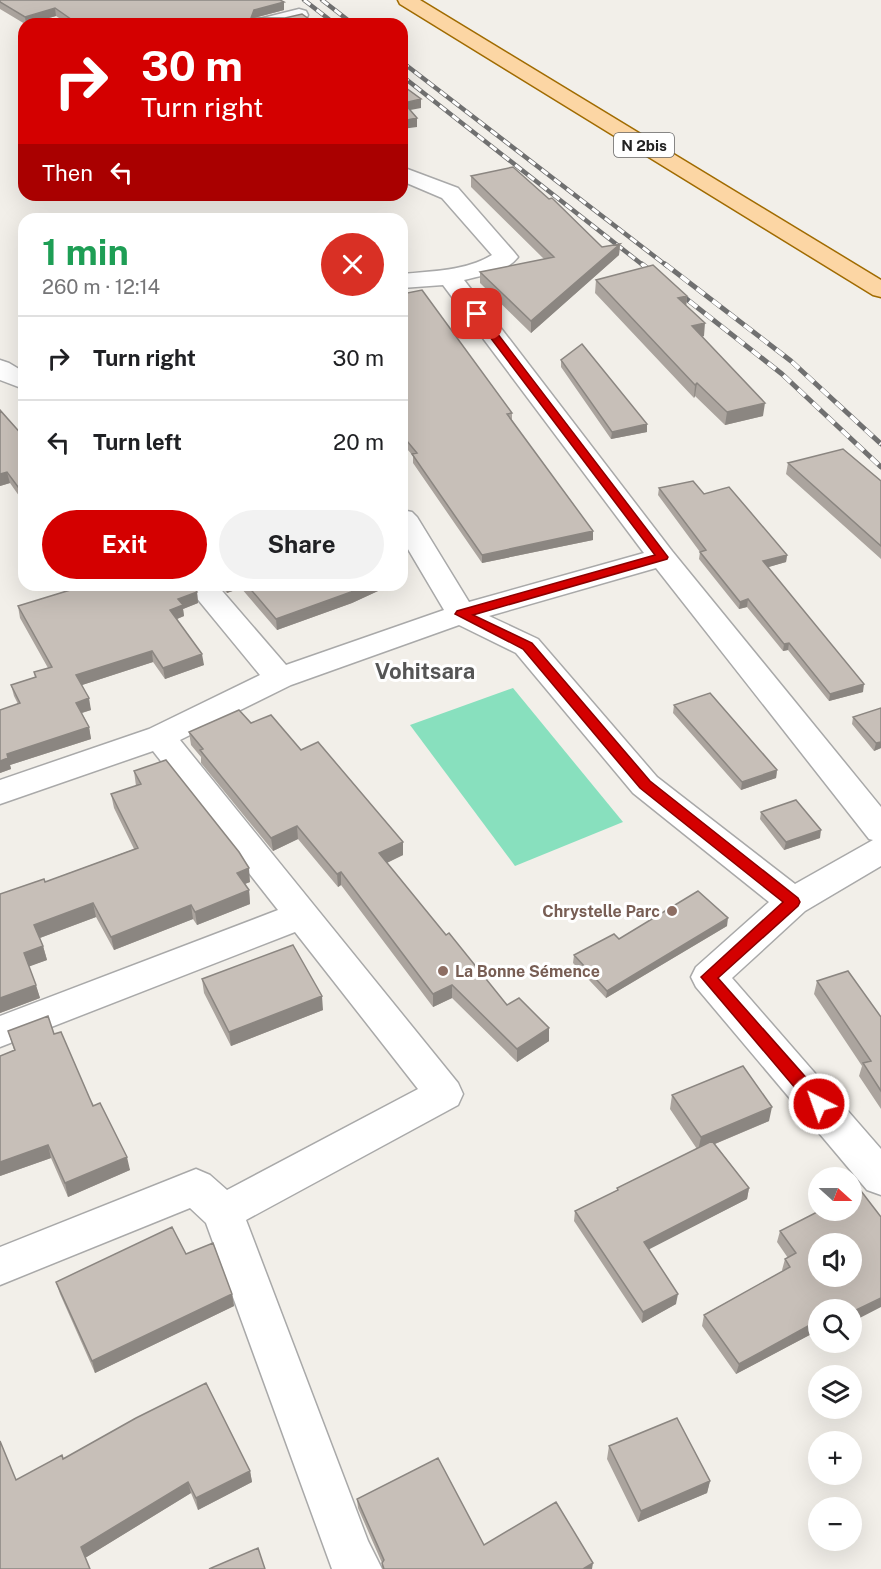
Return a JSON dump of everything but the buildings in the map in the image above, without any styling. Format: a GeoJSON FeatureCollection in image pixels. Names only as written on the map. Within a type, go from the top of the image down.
{"type":"FeatureCollection","features":[{"type":"Feature","properties":{"kind":"main road","name":"N 2bis"},"geometry":{"type":"LineString","coordinates":[[407,0],[881,290]]}},
{"type":"Feature","properties":{"kind":"street"},"geometry":{"type":"LineString","coordinates":[[287,18],[299,15]]}},
{"type":"Feature","properties":{"kind":"street"},"geometry":{"type":"LineString","coordinates":[[408,176],[450,193],[506,257],[493,265],[449,276],[408,279]]}},
{"type":"Feature","properties":{"kind":"street"},"geometry":{"type":"LineString","coordinates":[[449,276],[662,557],[881,830]]}},
{"type":"Feature","properties":{"kind":"street"},"geometry":{"type":"LineString","coordinates":[[0,368],[18,379]]}},
{"type":"Feature","properties":{"kind":"street"},"geometry":{"type":"LineString","coordinates":[[0,390],[18,384]]}},
{"type":"Feature","properties":{"kind":"street"},"geometry":{"type":"LineString","coordinates":[[408,525],[461,614],[527,646],[645,784],[793,902]]}},
{"type":"Feature","properties":{"kind":"street"},"geometry":{"type":"LineString","coordinates":[[0,792],[160,737],[280,678],[461,614],[662,557]]}},
{"type":"Feature","properties":{"kind":"street"},"geometry":{"type":"LineString","coordinates":[[206,591],[280,678]]}},
{"type":"Feature","properties":{"kind":"street"},"geometry":{"type":"LineString","coordinates":[[160,737],[444,1094],[223,1212]]}},
{"type":"Feature","properties":{"kind":"street"},"geometry":{"type":"LineString","coordinates":[[881,850],[793,902],[709,977],[881,1178]]}},
{"type":"Feature","properties":{"kind":"street"},"geometry":{"type":"LineString","coordinates":[[0,1032],[302,915]]}},
{"type":"Feature","properties":{"kind":"street"},"geometry":{"type":"LineString","coordinates":[[0,1266],[196,1187],[223,1212],[350,1555],[358,1569]]}},
{"type":"Feature","properties":{"kind":"green space"},"geometry":{"type":"Polygon","coordinates":[[[513,688],[623,822],[515,866],[410,725],[513,688]]]}},
{"type":"Feature","properties":{"kind":"railway"},"geometry":{"type":"LineString","coordinates":[[304,0],[327,18]]}},
{"type":"Feature","properties":{"kind":"railway"},"geometry":{"type":"LineString","coordinates":[[322,0],[345,18]]}},
{"type":"Feature","properties":{"kind":"railway"},"geometry":{"type":"LineString","coordinates":[[408,67],[667,266]]}},
{"type":"Feature","properties":{"kind":"railway"},"geometry":{"type":"LineString","coordinates":[[408,81],[644,266]]}},
{"type":"Feature","properties":{"kind":"railway"},"geometry":{"type":"LineString","coordinates":[[642,264],[782,374],[881,467]]}},
{"type":"Feature","properties":{"kind":"railway"},"geometry":{"type":"LineString","coordinates":[[665,264],[791,361],[881,444]]}},
{"type":"Feature","properties":{"kind":"place","name":"Chrystelle Parc"},"geometry":{"type":"Point","coordinates":[672,911]}},
{"type":"Feature","properties":{"kind":"place","name":"La Bonne Sémence"},"geometry":{"type":"Point","coordinates":[443,971]}},
{"type":"Feature","properties":{"kind":"district","name":"Vohitsara"},"geometry":{"type":"Point","coordinates":[425,671]}},
{"type":"Feature","properties":{"kind":"route"},"geometry":{"type":"LineString","coordinates":[[477,314],[662,557],[461,614],[527,646],[645,784],[793,902],[709,977],[819,1104]]}}]}
